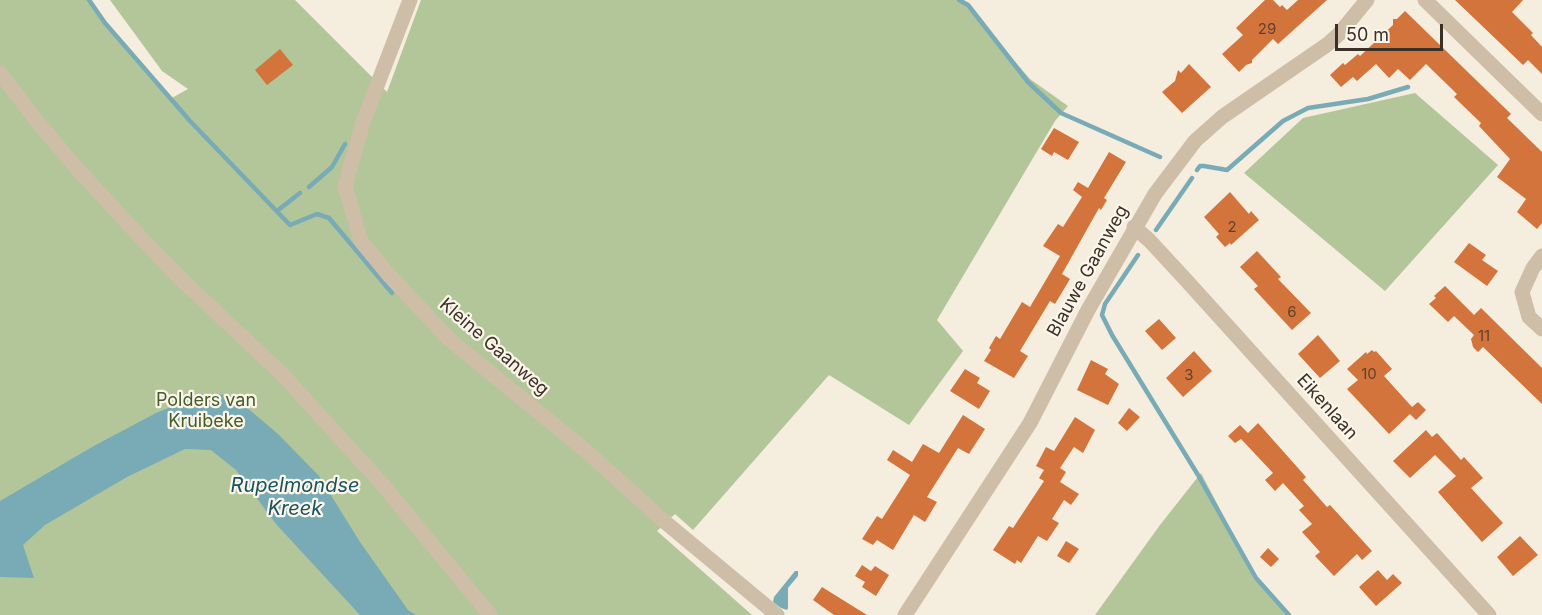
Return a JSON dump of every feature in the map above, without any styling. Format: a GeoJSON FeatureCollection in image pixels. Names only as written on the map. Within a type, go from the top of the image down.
{"type":"FeatureCollection","features":[{"type":"Feature","properties":{"kind":"street","name":"Kleine Gaanweg"},"geometry":{"type":"LineString","coordinates":[[410,0],[363,123],[345,186],[361,241],[388,274],[449,339],[585,450],[665,522],[777,615]]}},
{"type":"Feature","properties":{"kind":"street","name":"Blauwe Gaanweg"},"geometry":{"type":"LineString","coordinates":[[905,615],[1030,423],[1088,310],[1155,194],[1196,141],[1222,117],[1328,44],[1367,0]]}},
{"type":"Feature","properties":{"kind":"street"},"geometry":{"type":"LineString","coordinates":[[1425,0],[1542,114]]}},
{"type":"Feature","properties":{"kind":"street"},"geometry":{"type":"LineString","coordinates":[[0,73],[81,173],[144,242],[283,375],[383,485],[490,615]]}},
{"type":"Feature","properties":{"kind":"street","name":"Eikenlaan"},"geometry":{"type":"LineString","coordinates":[[1134,227],[1186,280],[1489,615]]}},
{"type":"Feature","properties":{"kind":"street"},"geometry":{"type":"LineString","coordinates":[[1542,256],[1533,268],[1522,292],[1529,317],[1542,329]]}},
{"type":"Feature","properties":{"kind":"green space","name":"Polders van Kruibeke"},"geometry":{"type":"Polygon","coordinates":[[[0,0],[89,0],[105,23],[170,99],[188,89],[162,71],[110,0],[295,0],[387,92],[421,0],[961,0],[1030,79],[1068,106],[1055,121],[937,320],[963,351],[909,425],[829,375],[693,530],[675,514],[657,531],[752,615],[0,615],[0,0]]]}},
{"type":"Feature","properties":{"kind":"green space"},"geometry":{"type":"Polygon","coordinates":[[[1415,93],[1498,165],[1385,291],[1244,173],[1303,118],[1415,93]]]}},
{"type":"Feature","properties":{"kind":"green space"},"geometry":{"type":"Polygon","coordinates":[[[1201,473],[1256,578],[1289,615],[1095,615],[1160,525],[1201,473]]]}},
{"type":"Feature","properties":{"kind":"water","name":"Rupelmondse Kreek"},"geometry":{"type":"Polygon","coordinates":[[[203,394],[232,395],[278,434],[319,476],[360,542],[408,610],[416,615],[360,615],[276,524],[236,470],[211,450],[185,449],[127,477],[45,525],[23,545],[34,578],[0,577],[0,501],[92,447],[156,413],[203,394]]]}},
{"type":"Feature","properties":{"kind":"water"},"geometry":{"type":"Polygon","coordinates":[[[795,571],[798,571],[798,576],[788,588],[787,610],[773,602],[774,597],[795,571]]]}},
{"type":"Feature","properties":{"kind":"building"},"geometry":{"type":"Polygon","coordinates":[[[1265,0],[1273,0],[1287,10],[1298,0],[1327,0],[1278,44],[1273,39],[1252,60],[1252,63],[1239,72],[1222,54],[1243,35],[1236,28],[1265,0]]]}},
{"type":"Feature","properties":{"kind":"building"},"geometry":{"type":"Polygon","coordinates":[[[1455,0],[1523,0],[1512,12],[1533,33],[1531,35],[1542,47],[1542,74],[1528,60],[1523,65],[1455,0]]]}},
{"type":"Feature","properties":{"kind":"building"},"geometry":{"type":"Polygon","coordinates":[[[1405,11],[1511,114],[1507,118],[1542,152],[1542,223],[1537,229],[1517,212],[1526,199],[1497,177],[1510,159],[1479,126],[1481,123],[1454,97],[1457,94],[1426,64],[1410,80],[1398,69],[1389,78],[1376,64],[1357,81],[1353,77],[1341,87],[1330,75],[1343,63],[1345,65],[1358,54],[1360,56],[1393,25],[1393,19],[1397,19],[1405,11]]]}},
{"type":"Feature","properties":{"kind":"building"},"geometry":{"type":"Polygon","coordinates":[[[280,49],[293,65],[267,85],[255,70],[280,49]]]}},
{"type":"Feature","properties":{"kind":"building"},"geometry":{"type":"Polygon","coordinates":[[[1189,64],[1211,87],[1182,113],[1162,92],[1175,81],[1178,70],[1181,73],[1189,64]]]}},
{"type":"Feature","properties":{"kind":"building"},"geometry":{"type":"Polygon","coordinates":[[[1054,128],[1079,142],[1068,160],[1054,152],[1052,156],[1041,149],[1054,128]]]}},
{"type":"Feature","properties":{"kind":"building"},"geometry":{"type":"Polygon","coordinates":[[[1109,152],[1126,162],[1104,198],[1107,200],[1101,210],[1099,208],[1062,274],[1070,279],[1055,304],[1050,301],[1020,351],[1028,356],[1014,378],[984,361],[991,350],[989,348],[996,336],[1000,339],[1022,302],[1030,307],[1060,256],[1043,246],[1058,224],[1063,227],[1082,197],[1073,190],[1078,182],[1088,188],[1109,152]]]}},
{"type":"Feature","properties":{"kind":"building"},"geometry":{"type":"Polygon","coordinates":[[[1230,192],[1249,214],[1251,211],[1259,220],[1231,245],[1230,243],[1225,247],[1216,237],[1219,234],[1204,217],[1230,192]]]}},
{"type":"Feature","properties":{"kind":"building"},"geometry":{"type":"Polygon","coordinates":[[[1469,243],[1486,255],[1482,260],[1498,271],[1487,286],[1454,262],[1469,243]]]}},
{"type":"Feature","properties":{"kind":"building"},"geometry":{"type":"Polygon","coordinates":[[[1257,251],[1281,277],[1278,279],[1311,313],[1292,330],[1254,289],[1258,286],[1240,267],[1257,251]]]}},
{"type":"Feature","properties":{"kind":"building"},"geometry":{"type":"Polygon","coordinates":[[[1445,286],[1474,315],[1481,308],[1542,368],[1542,404],[1483,347],[1478,352],[1473,347],[1471,339],[1474,335],[1454,316],[1448,322],[1429,304],[1445,286]]]}},
{"type":"Feature","properties":{"kind":"building"},"geometry":{"type":"Polygon","coordinates":[[[1159,319],[1176,338],[1162,350],[1145,331],[1159,319]]]}},
{"type":"Feature","properties":{"kind":"building"},"geometry":{"type":"Polygon","coordinates":[[[1318,335],[1340,361],[1320,378],[1298,354],[1318,335]]]}},
{"type":"Feature","properties":{"kind":"building"},"geometry":{"type":"Polygon","coordinates":[[[1372,350],[1376,351],[1392,369],[1384,376],[1412,407],[1418,402],[1426,410],[1416,420],[1410,414],[1389,434],[1347,389],[1358,380],[1347,369],[1366,352],[1367,354],[1372,350]]]}},
{"type":"Feature","properties":{"kind":"building"},"geometry":{"type":"Polygon","coordinates":[[[1194,351],[1212,371],[1183,397],[1166,378],[1194,351]]]}},
{"type":"Feature","properties":{"kind":"building"},"geometry":{"type":"Polygon","coordinates":[[[1091,360],[1108,369],[1105,374],[1119,384],[1108,405],[1077,390],[1091,360]]]}},
{"type":"Feature","properties":{"kind":"building"},"geometry":{"type":"Polygon","coordinates":[[[965,369],[980,378],[977,383],[990,391],[979,409],[950,391],[965,369]]]}},
{"type":"Feature","properties":{"kind":"building"},"geometry":{"type":"Polygon","coordinates":[[[1129,408],[1140,417],[1127,431],[1118,423],[1129,408]]]}},
{"type":"Feature","properties":{"kind":"building"},"geometry":{"type":"Polygon","coordinates":[[[963,415],[985,429],[969,454],[958,448],[927,497],[937,502],[925,522],[914,515],[893,550],[877,540],[873,545],[862,539],[877,516],[882,519],[910,475],[887,460],[893,450],[912,462],[923,444],[939,453],[963,415]]]}},
{"type":"Feature","properties":{"kind":"building"},"geometry":{"type":"Polygon","coordinates":[[[1075,417],[1095,430],[1083,453],[1074,447],[1060,468],[1066,472],[1060,482],[1079,494],[1071,505],[1064,500],[1052,519],[1059,523],[1047,541],[1038,536],[1021,563],[1017,560],[1015,564],[993,550],[1009,526],[1013,528],[1044,481],[1039,478],[1044,470],[1036,466],[1046,447],[1054,451],[1075,417]]]}},
{"type":"Feature","properties":{"kind":"building"},"geometry":{"type":"Polygon","coordinates":[[[1258,423],[1306,477],[1303,480],[1327,507],[1330,505],[1372,551],[1362,560],[1357,554],[1334,576],[1315,556],[1320,552],[1302,532],[1312,524],[1299,510],[1304,506],[1283,483],[1275,491],[1265,480],[1273,473],[1241,439],[1235,443],[1228,436],[1240,425],[1248,433],[1258,423]]]}},
{"type":"Feature","properties":{"kind":"building"},"geometry":{"type":"Polygon","coordinates":[[[1426,430],[1432,437],[1437,433],[1461,460],[1464,457],[1483,478],[1471,488],[1503,523],[1482,542],[1438,492],[1456,476],[1435,455],[1410,478],[1393,461],[1426,430]]]}},
{"type":"Feature","properties":{"kind":"building"},"geometry":{"type":"Polygon","coordinates":[[[1520,536],[1538,555],[1513,576],[1497,557],[1520,536]]]}},
{"type":"Feature","properties":{"kind":"building"},"geometry":{"type":"Polygon","coordinates":[[[1066,541],[1079,549],[1069,563],[1057,556],[1066,541]]]}},
{"type":"Feature","properties":{"kind":"building"},"geometry":{"type":"Polygon","coordinates":[[[1268,548],[1279,559],[1271,567],[1260,557],[1268,548]]]}},
{"type":"Feature","properties":{"kind":"building"},"geometry":{"type":"Polygon","coordinates":[[[862,565],[871,571],[875,566],[889,575],[876,596],[862,587],[865,582],[855,576],[862,565]]]}},
{"type":"Feature","properties":{"kind":"building"},"geometry":{"type":"Polygon","coordinates":[[[1378,570],[1387,580],[1393,574],[1402,583],[1376,606],[1359,587],[1378,570]]]}},
{"type":"Feature","properties":{"kind":"building"},"geometry":{"type":"Polygon","coordinates":[[[822,587],[867,615],[834,615],[813,600],[822,587]]]}},
{"type":"Feature","properties":{"kind":"waterway"},"geometry":{"type":"LineString","coordinates":[[89,0],[105,23],[190,121],[290,225],[317,214],[329,218],[392,293]]}},
{"type":"Feature","properties":{"kind":"waterway"},"geometry":{"type":"LineString","coordinates":[[959,0],[968,5],[1028,82],[1061,113],[1160,157]]}},
{"type":"Feature","properties":{"kind":"waterway"},"geometry":{"type":"LineString","coordinates":[[1197,170],[1200,166],[1227,170],[1283,121],[1308,108],[1368,99],[1408,87]]}},
{"type":"Feature","properties":{"kind":"waterway"},"geometry":{"type":"LineString","coordinates":[[309,187],[332,167],[345,144]]}},
{"type":"Feature","properties":{"kind":"waterway"},"geometry":{"type":"LineString","coordinates":[[1156,230],[1192,178]]}},
{"type":"Feature","properties":{"kind":"waterway"},"geometry":{"type":"LineString","coordinates":[[277,211],[300,193]]}},
{"type":"Feature","properties":{"kind":"waterway"},"geometry":{"type":"LineString","coordinates":[[1138,255],[1105,304],[1102,315],[1198,475],[1256,578],[1289,615]]}}]}
